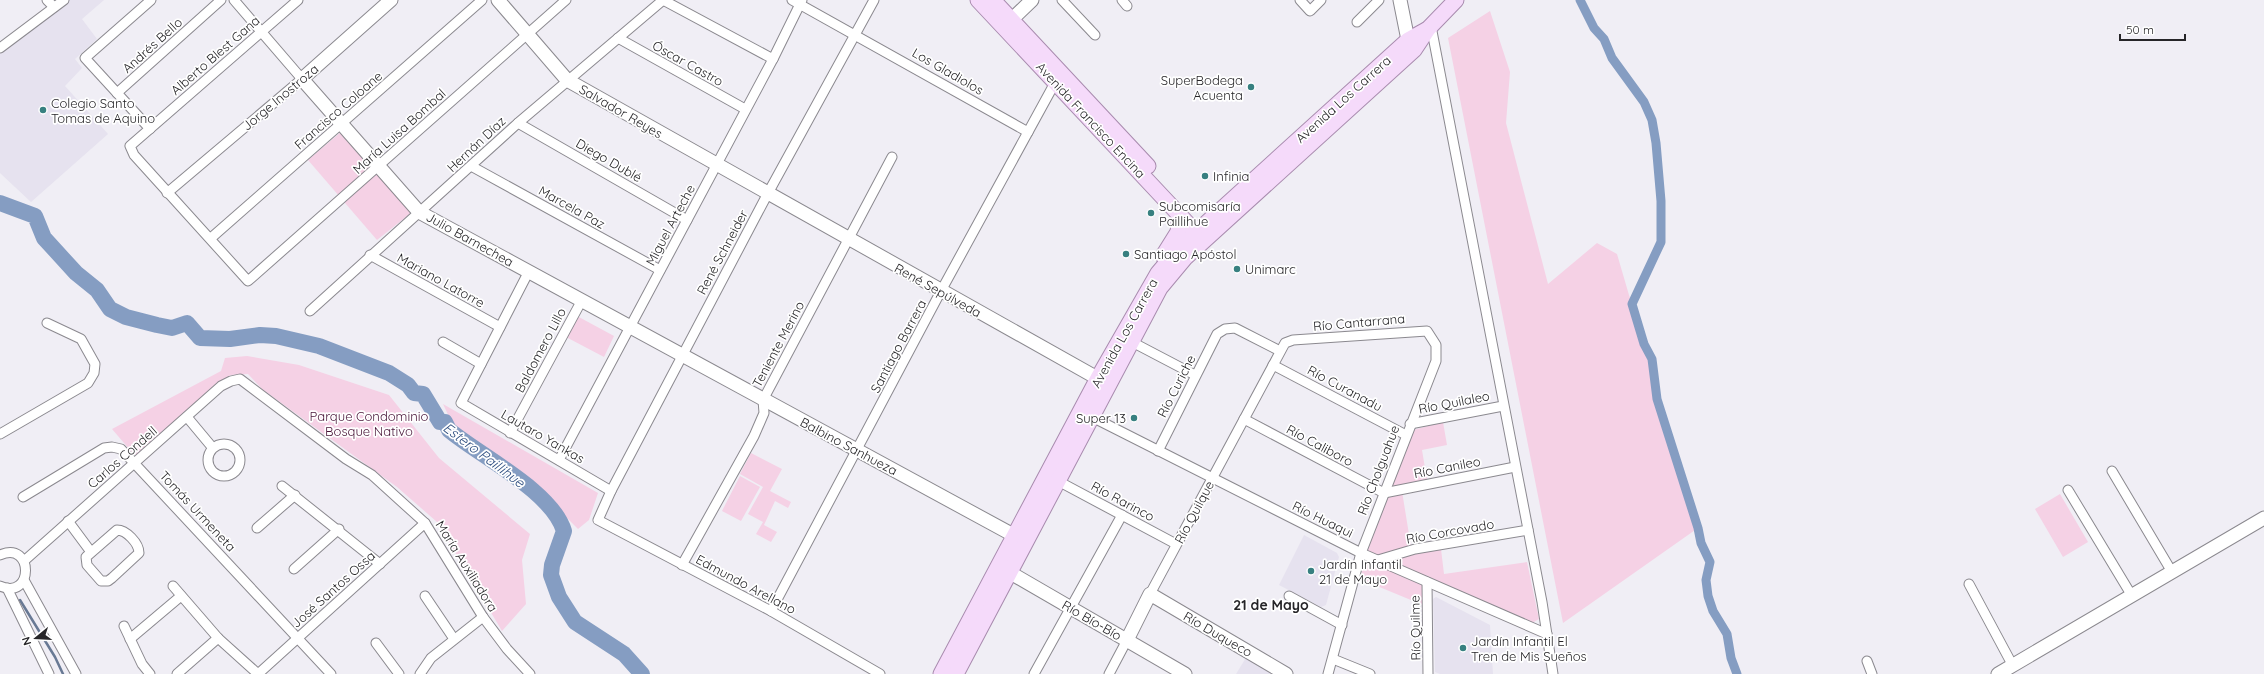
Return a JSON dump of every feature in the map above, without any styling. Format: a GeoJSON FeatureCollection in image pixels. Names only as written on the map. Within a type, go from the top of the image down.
{"type":"FeatureCollection","features":[{"type":"Feature","properties":{"kind":"main road","name":"Avenida Francisco Encina"},"geometry":{"type":"LineString","coordinates":[[978,0],[1007,23],[1204,233]]}},
{"type":"Feature","properties":{"kind":"main road","name":"Avenida Francisco Encina"},"geometry":{"type":"LineString","coordinates":[[993,0],[1007,23]]}},
{"type":"Feature","properties":{"kind":"main road","name":"Avenida Los Carrera"},"geometry":{"type":"LineString","coordinates":[[956,674],[1004,570],[1015,536],[1103,382],[1149,287],[1169,259],[1204,233],[1411,45],[1456,0]]}},
{"type":"Feature","properties":{"kind":"main road","name":"Avenida Francisco Encina"},"geometry":{"type":"LineString","coordinates":[[1058,77],[1180,216],[1204,233]]}},
{"type":"Feature","properties":{"kind":"main road"},"geometry":{"type":"LineString","coordinates":[[1149,287],[1150,279],[1178,232],[1180,216]]}},
{"type":"Feature","properties":{"kind":"main road","name":"Avenida Los Carrera"},"geometry":{"type":"LineString","coordinates":[[941,674],[1058,481],[1092,417],[1103,382],[1132,342],[1162,284],[1204,233]]}},
{"type":"Feature","properties":{"kind":"street"},"geometry":{"type":"LineString","coordinates":[[47,0],[54,7]]}},
{"type":"Feature","properties":{"kind":"street"},"geometry":{"type":"LineString","coordinates":[[0,48],[64,0]]}},
{"type":"Feature","properties":{"kind":"street"},"geometry":{"type":"LineString","coordinates":[[150,129],[85,58],[151,0]]}},
{"type":"Feature","properties":{"kind":"street","name":"Andrés Bello"},"geometry":{"type":"LineString","coordinates":[[117,93],[222,0]]}},
{"type":"Feature","properties":{"kind":"street","name":"Julio Barnechea"},"geometry":{"type":"LineString","coordinates":[[234,0],[342,123],[378,167],[420,212],[683,355]]}},
{"type":"Feature","properties":{"kind":"street","name":"Alberto Blest Gana"},"geometry":{"type":"LineString","coordinates":[[167,193],[131,150],[130,146],[298,0]]}},
{"type":"Feature","properties":{"kind":"street","name":"Jorge Inostroza"},"geometry":{"type":"LineString","coordinates":[[167,193],[302,79],[391,0]]}},
{"type":"Feature","properties":{"kind":"street","name":"Francisco Coloane"},"geometry":{"type":"LineString","coordinates":[[211,238],[482,0]]}},
{"type":"Feature","properties":{"kind":"street","name":"Salvador Reyes"},"geometry":{"type":"LineString","coordinates":[[498,0],[567,80],[767,195]]}},
{"type":"Feature","properties":{"kind":"street","name":"María Luisa Bombal"},"geometry":{"type":"LineString","coordinates":[[211,238],[248,281],[566,0]]}},
{"type":"Feature","properties":{"kind":"street"},"geometry":{"type":"LineString","coordinates":[[663,0],[773,59]]}},
{"type":"Feature","properties":{"kind":"street","name":"Hernán Díaz"},"geometry":{"type":"LineString","coordinates":[[310,311],[370,255],[518,123],[663,0]]}},
{"type":"Feature","properties":{"kind":"street","name":"René Schneider"},"geometry":{"type":"LineString","coordinates":[[598,520],[611,491],[767,195],[854,33],[874,0]]}},
{"type":"Feature","properties":{"kind":"street"},"geometry":{"type":"LineString","coordinates":[[1007,23],[1032,0]]}},
{"type":"Feature","properties":{"kind":"street"},"geometry":{"type":"LineString","coordinates":[[1062,0],[1095,35]]}},
{"type":"Feature","properties":{"kind":"street"},"geometry":{"type":"LineString","coordinates":[[1300,0],[1310,11],[1321,0]]}},
{"type":"Feature","properties":{"kind":"street"},"geometry":{"type":"LineString","coordinates":[[1357,22],[1379,0]]}},
{"type":"Feature","properties":{"kind":"street"},"geometry":{"type":"LineString","coordinates":[[1400,0],[1411,45]]}},
{"type":"Feature","properties":{"kind":"street","name":"Los Gladiolos"},"geometry":{"type":"LineString","coordinates":[[798,1],[1028,132]]}},
{"type":"Feature","properties":{"kind":"street","name":"Miguel Arteche"},"geometry":{"type":"LineString","coordinates":[[559,460],[715,165],[773,59],[798,1]]}},
{"type":"Feature","properties":{"kind":"street"},"geometry":{"type":"LineString","coordinates":[[1430,27],[1528,530],[1553,674]]}},
{"type":"Feature","properties":{"kind":"street","name":"Óscar Castro"},"geometry":{"type":"LineString","coordinates":[[618,38],[745,109]]}},
{"type":"Feature","properties":{"kind":"street","name":"Santiago Barrera"},"geometry":{"type":"LineString","coordinates":[[771,611],[858,450],[941,291],[1058,77]]}},
{"type":"Feature","properties":{"kind":"street","name":"Diego Dublé"},"geometry":{"type":"LineString","coordinates":[[518,123],[687,220]]}},
{"type":"Feature","properties":{"kind":"street","name":"Teniente Merino"},"geometry":{"type":"LineString","coordinates":[[682,565],[754,436],[764,413],[763,400],[847,239],[892,157]]}},
{"type":"Feature","properties":{"kind":"street","name":"Marcela Paz"},"geometry":{"type":"LineString","coordinates":[[471,166],[660,270]]}},
{"type":"Feature","properties":{"kind":"street"},"geometry":{"type":"LineString","coordinates":[[167,193],[211,238]]}},
{"type":"Feature","properties":{"kind":"street","name":"René Sepúlveda"},"geometry":{"type":"LineString","coordinates":[[767,195],[1103,382]]}},
{"type":"Feature","properties":{"kind":"street","name":"Mariano Latorre"},"geometry":{"type":"LineString","coordinates":[[370,255],[500,328]]}},
{"type":"Feature","properties":{"kind":"street"},"geometry":{"type":"LineString","coordinates":[[443,342],[481,364],[529,271]]}},
{"type":"Feature","properties":{"kind":"street","name":"Baldomero Lillo"},"geometry":{"type":"LineString","coordinates":[[510,433],[582,300]]}},
{"type":"Feature","properties":{"kind":"street"},"geometry":{"type":"LineString","coordinates":[[1,430],[88,383],[94,373],[94,360],[81,339],[47,323]]}},
{"type":"Feature","properties":{"kind":"street","name":"Río Curiche"},"geometry":{"type":"LineString","coordinates":[[1158,451],[1217,334],[1225,328],[1235,328],[1280,351]]}},
{"type":"Feature","properties":{"kind":"street","name":"Río Cantarrana"},"geometry":{"type":"LineString","coordinates":[[1280,351],[1284,344],[1293,340],[1419,330],[1427,331],[1436,345]]}},
{"type":"Feature","properties":{"kind":"street"},"geometry":{"type":"LineString","coordinates":[[1132,342],[1195,376]]}},
{"type":"Feature","properties":{"kind":"street","name":"Río Cholguahue"},"geometry":{"type":"LineString","coordinates":[[1328,674],[1361,552],[1436,361],[1436,345]]}},
{"type":"Feature","properties":{"kind":"street","name":"Río Quilque"},"geometry":{"type":"LineString","coordinates":[[1109,674],[1176,544],[1280,351]]}},
{"type":"Feature","properties":{"kind":"street","name":"Balbino Sanhueza"},"geometry":{"type":"LineString","coordinates":[[683,355],[763,400],[1015,536]]}},
{"type":"Feature","properties":{"kind":"street","name":"Lautaro Yankas"},"geometry":{"type":"LineString","coordinates":[[481,364],[462,403],[510,433],[611,491]]}},
{"type":"Feature","properties":{"kind":"street","name":"Río Curanadu"},"geometry":{"type":"LineString","coordinates":[[1273,365],[1406,435]]}},
{"type":"Feature","properties":{"kind":"street","name":"Carlos Condell"},"geometry":{"type":"LineString","coordinates":[[24,561],[221,386],[231,381],[240,379]]}},
{"type":"Feature","properties":{"kind":"street","name":"María Auxiliadora"},"geometry":{"type":"LineString","coordinates":[[240,379],[346,459],[372,475],[425,523],[483,617],[507,649],[530,674]]}},
{"type":"Feature","properties":{"kind":"street","name":"Río Quilaleo"},"geometry":{"type":"LineString","coordinates":[[1410,424],[1503,406]]}},
{"type":"Feature","properties":{"kind":"street"},"geometry":{"type":"LineString","coordinates":[[187,417],[212,447]]}},
{"type":"Feature","properties":{"kind":"street","name":"Río Huaqui"},"geometry":{"type":"LineString","coordinates":[[1092,417],[1211,479],[1361,552],[1547,634]]}},
{"type":"Feature","properties":{"kind":"street","name":"Río Caliboro"},"geometry":{"type":"LineString","coordinates":[[1244,419],[1384,493]]}},
{"type":"Feature","properties":{"kind":"street","name":"Tomás Urmeneta"},"geometry":{"type":"LineString","coordinates":[[23,497],[104,448],[112,446],[122,449],[330,674]]}},
{"type":"Feature","properties":{"kind":"street","name":"Río Canileo"},"geometry":{"type":"LineString","coordinates":[[1384,493],[1515,467]]}},
{"type":"Feature","properties":{"kind":"street"},"geometry":{"type":"LineString","coordinates":[[2112,471],[2172,572]]}},
{"type":"Feature","properties":{"kind":"street","name":"Río Rarinco"},"geometry":{"type":"LineString","coordinates":[[1058,481],[1176,544]]}},
{"type":"Feature","properties":{"kind":"street"},"geometry":{"type":"LineString","coordinates":[[282,486],[338,529],[380,564]]}},
{"type":"Feature","properties":{"kind":"street"},"geometry":{"type":"LineString","coordinates":[[2068,490],[2132,596]]}},
{"type":"Feature","properties":{"kind":"street"},"geometry":{"type":"LineString","coordinates":[[257,528],[295,495]]}},
{"type":"Feature","properties":{"kind":"street"},"geometry":{"type":"LineString","coordinates":[[1034,674],[1122,515]]}},
{"type":"Feature","properties":{"kind":"street"},"geometry":{"type":"LineString","coordinates":[[1998,674],[2264,518]]}},
{"type":"Feature","properties":{"kind":"street","name":"Edmundo Arellano"},"geometry":{"type":"LineString","coordinates":[[598,520],[771,611],[880,674]]}},
{"type":"Feature","properties":{"kind":"street"},"geometry":{"type":"LineString","coordinates":[[68,521],[91,552]]}},
{"type":"Feature","properties":{"kind":"street","name":"José Santos Ossa"},"geometry":{"type":"LineString","coordinates":[[258,674],[425,523]]}},
{"type":"Feature","properties":{"kind":"street"},"geometry":{"type":"LineString","coordinates":[[294,568],[338,529]]}},
{"type":"Feature","properties":{"kind":"street"},"geometry":{"type":"LineString","coordinates":[[117,530],[124,531],[139,549],[136,556],[112,578],[104,582],[99,580],[85,562],[86,557],[91,552],[117,530]]}},
{"type":"Feature","properties":{"kind":"street","name":"Río Corcovado"},"geometry":{"type":"LineString","coordinates":[[1378,560],[1415,549],[1528,530]]}},
{"type":"Feature","properties":{"kind":"street"},"geometry":{"type":"LineString","coordinates":[[0,555],[13,553],[24,561],[26,570],[24,580],[17,586],[4,587],[49,674]]}},
{"type":"Feature","properties":{"kind":"street","name":"Río Bío-Bío"},"geometry":{"type":"LineString","coordinates":[[1004,570],[1186,674]]}},
{"type":"Feature","properties":{"kind":"street"},"geometry":{"type":"LineString","coordinates":[[24,580],[76,674]]}},
{"type":"Feature","properties":{"kind":"street","name":"Río Quilme"},"geometry":{"type":"LineString","coordinates":[[1427,582],[1428,674]]}},
{"type":"Feature","properties":{"kind":"street"},"geometry":{"type":"LineString","coordinates":[[1969,584],[2013,666]]}},
{"type":"Feature","properties":{"kind":"street"},"geometry":{"type":"LineString","coordinates":[[173,586],[218,638],[258,674]]}},
{"type":"Feature","properties":{"kind":"street","name":"Río Duqueco"},"geometry":{"type":"LineString","coordinates":[[1150,594],[1286,674]]}},
{"type":"Feature","properties":{"kind":"street"},"geometry":{"type":"LineString","coordinates":[[130,639],[181,596]]}},
{"type":"Feature","properties":{"kind":"street"},"geometry":{"type":"LineString","coordinates":[[425,596],[454,639]]}},
{"type":"Feature","properties":{"kind":"street"},"geometry":{"type":"LineString","coordinates":[[1289,596],[1342,625]]}},
{"type":"Feature","properties":{"kind":"street"},"geometry":{"type":"LineString","coordinates":[[420,674],[431,658],[483,617]]}},
{"type":"Feature","properties":{"kind":"street"},"geometry":{"type":"LineString","coordinates":[[124,626],[142,664],[150,674]]}},
{"type":"Feature","properties":{"kind":"street"},"geometry":{"type":"LineString","coordinates":[[177,674],[218,638]]}},
{"type":"Feature","properties":{"kind":"street"},"geometry":{"type":"LineString","coordinates":[[376,643],[399,674]]}},
{"type":"Feature","properties":{"kind":"street"},"geometry":{"type":"LineString","coordinates":[[1333,659],[1370,674]]}},
{"type":"Feature","properties":{"kind":"street"},"geometry":{"type":"LineString","coordinates":[[1867,661],[1872,674]]}},
{"type":"Feature","properties":{"kind":"shaded area","name":"Colegio Santo Tomas de Aquino"},"geometry":{"type":"Polygon","coordinates":[[[70,0],[104,0],[82,19],[97,39],[75,59],[82,68],[65,86],[108,134],[31,202],[0,173],[0,52],[70,0]]]}},
{"type":"Feature","properties":{"kind":"shaded area","name":"Jardín Infantil 21 de Mayo"},"geometry":{"type":"Polygon","coordinates":[[[1304,535],[1337,553],[1339,557],[1326,605],[1321,607],[1279,585],[1304,535]]]}},
{"type":"Feature","properties":{"kind":"shaded area","name":"Jardín Infantil El Tren de Mis Sueños"},"geometry":{"type":"Polygon","coordinates":[[[1436,597],[1490,625],[1493,674],[1440,674],[1435,672],[1433,599],[1436,597]]]}},
{"type":"Feature","properties":{"kind":"shaded area"},"geometry":{"type":"Polygon","coordinates":[[[1247,656],[1278,674],[1236,674],[1247,656]]]}},
{"type":"Feature","properties":{"kind":"green space"},"geometry":{"type":"Polygon","coordinates":[[[1490,11],[1510,72],[1506,123],[1548,284],[1597,243],[1617,254],[1644,344],[1652,359],[1657,399],[1698,528],[1563,623],[1448,38],[1490,11]]]}},
{"type":"Feature","properties":{"kind":"green space"},"geometry":{"type":"Polygon","coordinates":[[[341,132],[411,213],[377,240],[308,160],[341,132]]]}},
{"type":"Feature","properties":{"kind":"green space"},"geometry":{"type":"Polygon","coordinates":[[[577,316],[614,336],[604,357],[566,337],[577,316]]]}},
{"type":"Feature","properties":{"kind":"green space","name":"Parque Condominio Bosque Nativo"},"geometry":{"type":"Polygon","coordinates":[[[247,356],[299,365],[389,395],[439,458],[530,534],[522,560],[526,604],[502,631],[437,522],[397,487],[262,389],[248,374],[231,375],[218,382],[136,457],[112,429],[221,371],[225,358],[247,356]]]}},
{"type":"Feature","properties":{"kind":"green space"},"geometry":{"type":"Polygon","coordinates":[[[443,404],[598,493],[589,520],[578,529],[530,481],[452,423],[443,404]]]}},
{"type":"Feature","properties":{"kind":"green space"},"geometry":{"type":"Polygon","coordinates":[[[1443,422],[1447,445],[1422,450],[1427,480],[1401,485],[1412,553],[1441,549],[1444,574],[1527,562],[1539,619],[1530,624],[1423,577],[1423,605],[1360,579],[1368,549],[1413,430],[1443,422]]]}},
{"type":"Feature","properties":{"kind":"green space"},"geometry":{"type":"Polygon","coordinates":[[[751,453],[782,469],[770,491],[791,502],[788,508],[775,501],[764,525],[777,532],[771,542],[756,534],[763,522],[748,514],[763,487],[740,474],[751,453]]]}},
{"type":"Feature","properties":{"kind":"green space"},"geometry":{"type":"Polygon","coordinates":[[[740,476],[760,487],[741,521],[722,511],[740,476]]]}},
{"type":"Feature","properties":{"kind":"green space"},"geometry":{"type":"Polygon","coordinates":[[[2060,494],[2088,542],[2063,557],[2035,509],[2060,494]]]}},
{"type":"Feature","properties":{"kind":"waterway"},"geometry":{"type":"LineString","coordinates":[[1580,0],[1594,28],[1604,39],[1612,58],[1644,102],[1652,120],[1656,143],[1661,201],[1661,242],[1632,304],[1644,344],[1652,359],[1657,399],[1698,528],[1701,543],[1710,562],[1706,580],[1708,596],[1713,611],[1727,634],[1731,658],[1737,674]]}},
{"type":"Feature","properties":{"kind":"waterway","name":"Estero Paillihue"},"geometry":{"type":"LineString","coordinates":[[0,203],[35,216],[44,238],[76,273],[97,290],[110,309],[126,317],[172,328],[187,323],[200,338],[230,339],[260,335],[276,336],[319,346],[389,373],[408,385],[414,393],[423,394],[440,422],[445,422],[449,430],[462,440],[531,488],[557,516],[564,531],[552,565],[551,575],[559,597],[575,622],[624,654],[642,674]]}},
{"type":"Feature","properties":{"kind":"waterway"},"geometry":{"type":"LineString","coordinates":[[20,600],[55,657],[63,674]]}},
{"type":"Feature","properties":{"kind":"place","name":"SuperBodega Acuenta"},"geometry":{"type":"Point","coordinates":[1251,87]}},
{"type":"Feature","properties":{"kind":"place","name":"Colegio Santo Tomas de Aquino"},"geometry":{"type":"Point","coordinates":[43,110]}},
{"type":"Feature","properties":{"kind":"place","name":"Infinia"},"geometry":{"type":"Point","coordinates":[1205,176]}},
{"type":"Feature","properties":{"kind":"place","name":"Subcomisaría Paillihue"},"geometry":{"type":"Point","coordinates":[1151,213]}},
{"type":"Feature","properties":{"kind":"place","name":"Santiago Apóstol"},"geometry":{"type":"Point","coordinates":[1126,254]}},
{"type":"Feature","properties":{"kind":"place","name":"Unimarc"},"geometry":{"type":"Point","coordinates":[1237,269]}},
{"type":"Feature","properties":{"kind":"place","name":"Super 13"},"geometry":{"type":"Point","coordinates":[1134,418]}},
{"type":"Feature","properties":{"kind":"place","name":"Jardín Infantil 21 de Mayo"},"geometry":{"type":"Point","coordinates":[1311,571]}},
{"type":"Feature","properties":{"kind":"place","name":"Jardín Infantil El Tren de Mis Sueños"},"geometry":{"type":"Point","coordinates":[1463,648]}},
{"type":"Feature","properties":{"kind":"district","name":"21 de Mayo"},"geometry":{"type":"Point","coordinates":[1271,605]}}]}
